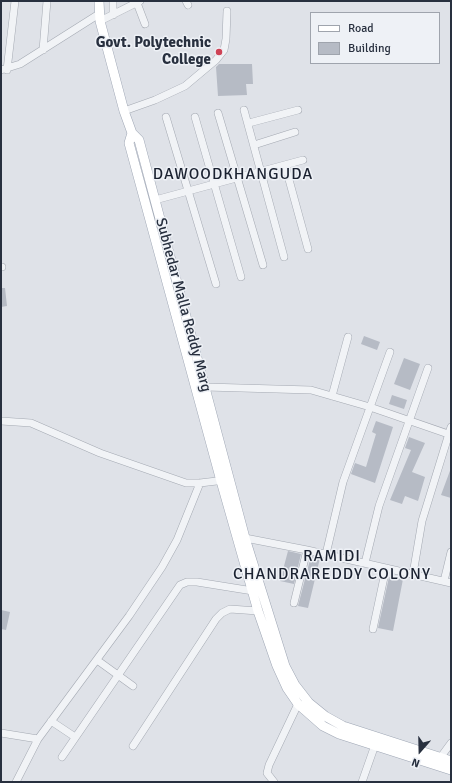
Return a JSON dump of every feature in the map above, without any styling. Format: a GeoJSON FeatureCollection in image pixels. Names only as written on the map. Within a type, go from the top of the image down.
{"type":"FeatureCollection","features":[{"type":"Feature","properties":{"kind":"main road","name":"Subhedar Malla Reddy Marg"},"geometry":{"type":"LineString","coordinates":[[99,1],[100,17],[124,111],[132,133],[139,140],[206,387],[226,480]]}},
{"type":"Feature","properties":{"kind":"main road","name":"Subhedar Malla Reddy Marg"},"geometry":{"type":"LineString","coordinates":[[132,133],[129,143],[226,480]]}},
{"type":"Feature","properties":{"kind":"main road"},"geometry":{"type":"LineString","coordinates":[[226,480],[246,538],[285,666],[295,685],[308,703],[325,716],[344,726],[451,761]]}},
{"type":"Feature","properties":{"kind":"main road"},"geometry":{"type":"LineString","coordinates":[[226,480],[258,611],[277,666],[287,688],[298,704],[323,726],[339,734],[451,770]]}},
{"type":"Feature","properties":{"kind":"street"},"geometry":{"type":"LineString","coordinates":[[15,1],[4,70],[20,64],[100,17],[113,15],[139,2],[145,24]]}},
{"type":"Feature","properties":{"kind":"street"},"geometry":{"type":"LineString","coordinates":[[43,50],[47,1]]}},
{"type":"Feature","properties":{"kind":"street"},"geometry":{"type":"LineString","coordinates":[[113,1],[113,15]]}},
{"type":"Feature","properties":{"kind":"street"},"geometry":{"type":"LineString","coordinates":[[124,111],[185,86],[216,60],[224,50],[227,11]]}},
{"type":"Feature","properties":{"kind":"street"},"geometry":{"type":"LineString","coordinates":[[244,110],[249,123],[284,257]]}},
{"type":"Feature","properties":{"kind":"street"},"geometry":{"type":"LineString","coordinates":[[249,123],[298,110]]}},
{"type":"Feature","properties":{"kind":"street"},"geometry":{"type":"LineString","coordinates":[[218,113],[263,265]]}},
{"type":"Feature","properties":{"kind":"street"},"geometry":{"type":"LineString","coordinates":[[166,117],[216,284]]}},
{"type":"Feature","properties":{"kind":"street"},"geometry":{"type":"LineString","coordinates":[[195,117],[241,277]]}},
{"type":"Feature","properties":{"kind":"street"},"geometry":{"type":"LineString","coordinates":[[254,145],[295,132]]}},
{"type":"Feature","properties":{"kind":"street"},"geometry":{"type":"LineString","coordinates":[[155,200],[303,160]]}},
{"type":"Feature","properties":{"kind":"street"},"geometry":{"type":"LineString","coordinates":[[285,165],[308,249]]}},
{"type":"Feature","properties":{"kind":"street"},"geometry":{"type":"LineString","coordinates":[[332,396],[348,337]]}},
{"type":"Feature","properties":{"kind":"street"},"geometry":{"type":"LineString","coordinates":[[326,554],[343,482],[390,352]]}},
{"type":"Feature","properties":{"kind":"street"},"geometry":{"type":"LineString","coordinates":[[365,563],[379,506],[428,368]]}},
{"type":"Feature","properties":{"kind":"street"},"geometry":{"type":"LineString","coordinates":[[206,387],[311,390],[450,432],[422,521],[413,574]]}},
{"type":"Feature","properties":{"kind":"street"},"geometry":{"type":"LineString","coordinates":[[1,421],[31,423],[100,453],[186,483],[226,480]]}},
{"type":"Feature","properties":{"kind":"street"},"geometry":{"type":"LineString","coordinates":[[16,782],[38,739],[98,660],[162,567],[177,540],[200,483]]}},
{"type":"Feature","properties":{"kind":"street"},"geometry":{"type":"LineString","coordinates":[[246,538],[326,554],[447,582],[451,552]]}},
{"type":"Feature","properties":{"kind":"street"},"geometry":{"type":"LineString","coordinates":[[294,603],[307,550]]}},
{"type":"Feature","properties":{"kind":"street"},"geometry":{"type":"LineString","coordinates":[[373,629],[386,568]]}},
{"type":"Feature","properties":{"kind":"street"},"geometry":{"type":"LineString","coordinates":[[62,758],[180,585],[187,582],[197,582],[253,591]]}},
{"type":"Feature","properties":{"kind":"street"},"geometry":{"type":"LineString","coordinates":[[134,746],[216,619],[222,613],[230,609],[258,611]]}},
{"type":"Feature","properties":{"kind":"street"},"geometry":{"type":"LineString","coordinates":[[98,660],[133,686]]}},
{"type":"Feature","properties":{"kind":"street"},"geometry":{"type":"LineString","coordinates":[[274,782],[267,773],[269,765],[298,704]]}},
{"type":"Feature","properties":{"kind":"street"},"geometry":{"type":"LineString","coordinates":[[51,721],[75,737]]}},
{"type":"Feature","properties":{"kind":"street"},"geometry":{"type":"LineString","coordinates":[[1,733],[38,739]]}},
{"type":"Feature","properties":{"kind":"street"},"geometry":{"type":"LineString","coordinates":[[440,758],[451,743]]}},
{"type":"Feature","properties":{"kind":"street"},"geometry":{"type":"LineString","coordinates":[[362,782],[375,745]]}},
{"type":"Feature","properties":{"kind":"building"},"geometry":{"type":"Polygon","coordinates":[[[219,64],[252,64],[253,84],[246,84],[247,95],[218,96],[216,67],[219,64]]]}},
{"type":"Feature","properties":{"kind":"building"},"geometry":{"type":"Polygon","coordinates":[[[1,288],[5,288],[7,306],[1,307],[1,288]]]}},
{"type":"Feature","properties":{"kind":"building"},"geometry":{"type":"Polygon","coordinates":[[[364,336],[380,342],[377,350],[361,344],[364,336]]]}},
{"type":"Feature","properties":{"kind":"building"},"geometry":{"type":"Polygon","coordinates":[[[404,358],[420,364],[410,390],[394,384],[404,358]]]}},
{"type":"Feature","properties":{"kind":"building"},"geometry":{"type":"Polygon","coordinates":[[[392,395],[407,400],[404,409],[389,404],[392,395]]]}},
{"type":"Feature","properties":{"kind":"building"},"geometry":{"type":"Polygon","coordinates":[[[376,421],[393,427],[375,483],[351,474],[355,463],[366,467],[376,434],[372,432],[376,421]]]}},
{"type":"Feature","properties":{"kind":"building"},"geometry":{"type":"Polygon","coordinates":[[[409,437],[425,443],[412,472],[425,477],[418,501],[405,496],[402,504],[390,500],[411,450],[405,448],[409,437]]]}},
{"type":"Feature","properties":{"kind":"building"},"geometry":{"type":"Polygon","coordinates":[[[451,468],[451,498],[441,495],[451,468]]]}},
{"type":"Feature","properties":{"kind":"building"},"geometry":{"type":"Polygon","coordinates":[[[288,551],[301,554],[294,584],[280,581],[288,551]]]}},
{"type":"Feature","properties":{"kind":"building"},"geometry":{"type":"Polygon","coordinates":[[[311,556],[320,558],[308,608],[298,606],[311,556]]]}},
{"type":"Feature","properties":{"kind":"building"},"geometry":{"type":"Polygon","coordinates":[[[389,577],[403,579],[393,631],[378,628],[389,577]]]}},
{"type":"Feature","properties":{"kind":"building"},"geometry":{"type":"Polygon","coordinates":[[[1,610],[10,612],[6,630],[1,629],[1,610]]]}},
{"type":"Feature","properties":{"kind":"place","name":"Govt. Polytechnic College"},"geometry":{"type":"Point","coordinates":[219,52]}},
{"type":"Feature","properties":{"kind":"district","name":"DAWOODKHANGUDA"},"geometry":{"type":"Point","coordinates":[233,175]}},
{"type":"Feature","properties":{"kind":"district","name":"RAMIDI CHANDRAREDDY COLONY"},"geometry":{"type":"Point","coordinates":[332,566]}}]}
